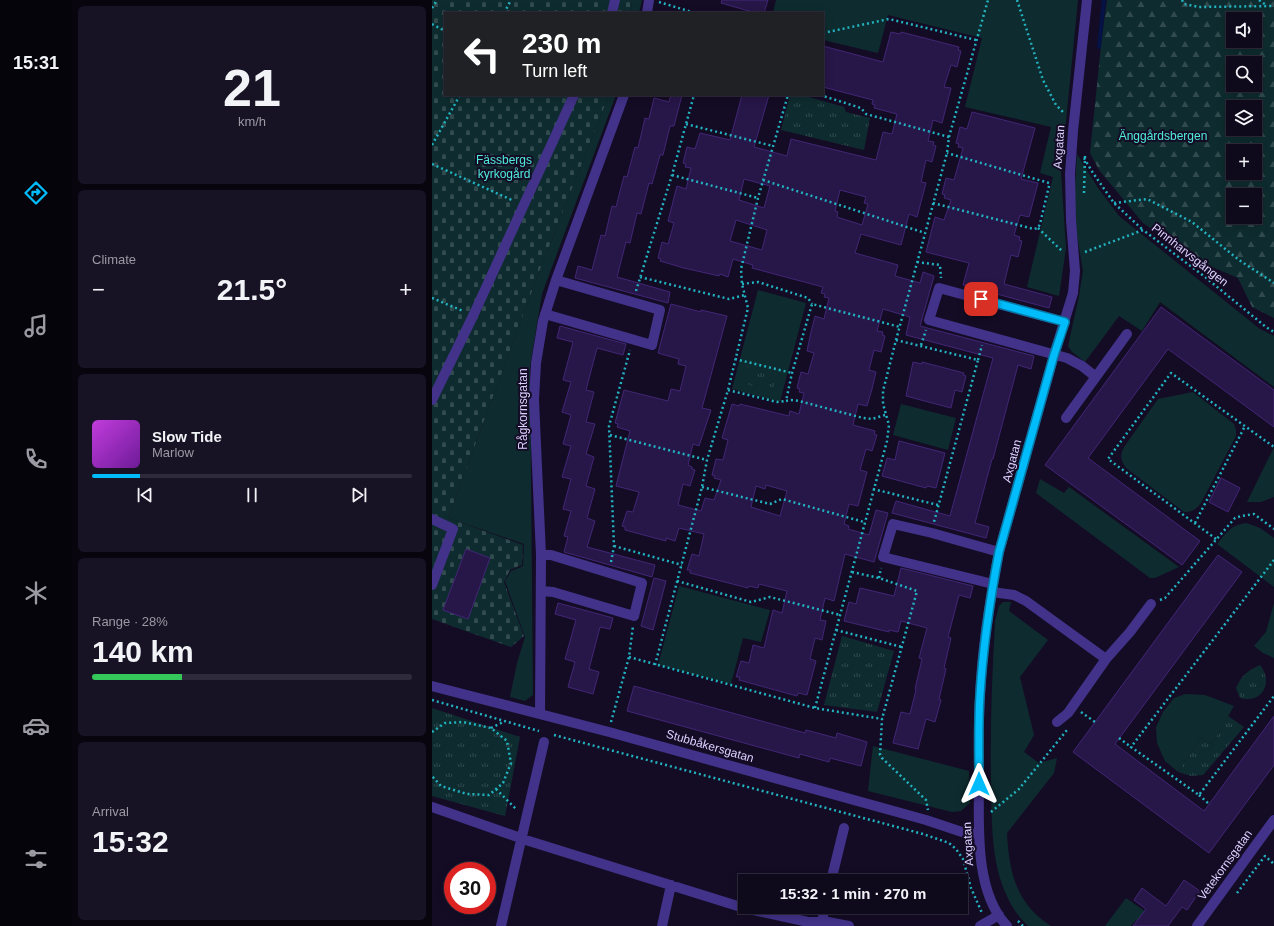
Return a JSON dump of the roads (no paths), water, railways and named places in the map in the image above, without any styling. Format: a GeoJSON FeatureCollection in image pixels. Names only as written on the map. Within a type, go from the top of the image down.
{"type":"FeatureCollection","features":[{"type":"Feature","properties":{"kind":"street"},"geometry":{"type":"LineString","coordinates":[[612,12],[614,0]]}},
{"type":"Feature","properties":{"kind":"street","name":"Axgatan"},"geometry":{"type":"LineString","coordinates":[[1007,926],[999,916],[983,875],[979,834],[980,696],[984,646],[992,588],[999,552],[1054,355],[1073,294],[1079,253],[1070,180],[1074,123],[1087,0]]}},
{"type":"Feature","properties":{"kind":"street"},"geometry":{"type":"LineString","coordinates":[[648,12],[654,1]]}},
{"type":"Feature","properties":{"kind":"street"},"geometry":{"type":"LineString","coordinates":[[432,400],[473,316],[574,96]]}},
{"type":"Feature","properties":{"kind":"street","name":"Rågkornsgatan"},"geometry":{"type":"LineString","coordinates":[[540,714],[541,555],[534,400],[536,363],[543,321],[556,280],[624,96]]}},
{"type":"Feature","properties":{"kind":"street"},"geometry":{"type":"LineString","coordinates":[[546,314],[652,345],[660,310],[556,280]]}},
{"type":"Feature","properties":{"kind":"street"},"geometry":{"type":"LineString","coordinates":[[1065,322],[939,288],[929,320],[1067,358],[1082,366],[1096,377]]}},
{"type":"Feature","properties":{"kind":"street"},"geometry":{"type":"LineString","coordinates":[[1066,418],[1127,334]]}},
{"type":"Feature","properties":{"kind":"street"},"geometry":{"type":"LineString","coordinates":[[432,519],[453,529],[432,585]]}},
{"type":"Feature","properties":{"kind":"street"},"geometry":{"type":"LineString","coordinates":[[999,552],[894,524],[883,557],[992,588],[1026,600],[1106,659]]}},
{"type":"Feature","properties":{"kind":"street"},"geometry":{"type":"LineString","coordinates":[[541,555],[551,555],[642,584],[634,616],[553,592],[541,591]]}},
{"type":"Feature","properties":{"kind":"street"},"geometry":{"type":"LineString","coordinates":[[1057,722],[1068,713],[1077,709],[1106,659],[1130,632],[1150,604]]}},
{"type":"Feature","properties":{"kind":"street","name":"Stubbåkersgatan"},"geometry":{"type":"LineString","coordinates":[[432,686],[609,732],[926,820],[965,833],[979,834]]}},
{"type":"Feature","properties":{"kind":"street"},"geometry":{"type":"LineString","coordinates":[[501,926],[544,737]]}},
{"type":"Feature","properties":{"kind":"street"},"geometry":{"type":"LineString","coordinates":[[432,807],[522,838],[744,908],[808,922],[849,926]]}},
{"type":"Feature","properties":{"kind":"street","name":"Vetekornsgatan"},"geometry":{"type":"LineString","coordinates":[[1196,926],[1274,820]]}},
{"type":"Feature","properties":{"kind":"street"},"geometry":{"type":"LineString","coordinates":[[833,874],[844,828]]}},
{"type":"Feature","properties":{"kind":"street"},"geometry":{"type":"LineString","coordinates":[[662,926],[671,885]]}},
{"type":"Feature","properties":{"kind":"street"},"geometry":{"type":"LineString","coordinates":[[821,924],[823,914]]}},
{"type":"Feature","properties":{"kind":"street"},"geometry":{"type":"LineString","coordinates":[[983,924],[999,916]]}},
{"type":"Feature","properties":{"kind":"waterway"},"geometry":{"type":"LineString","coordinates":[[1099,47],[1104,0]]}},
{"type":"Feature","properties":{"kind":"park label","name":"Änggårdsbergen"},"geometry":{"type":"Point","coordinates":[1163,136]}},
{"type":"Feature","properties":{"kind":"park label","name":"Fässbergs kyrkogård"},"geometry":{"type":"Point","coordinates":[504,167]}}]}
